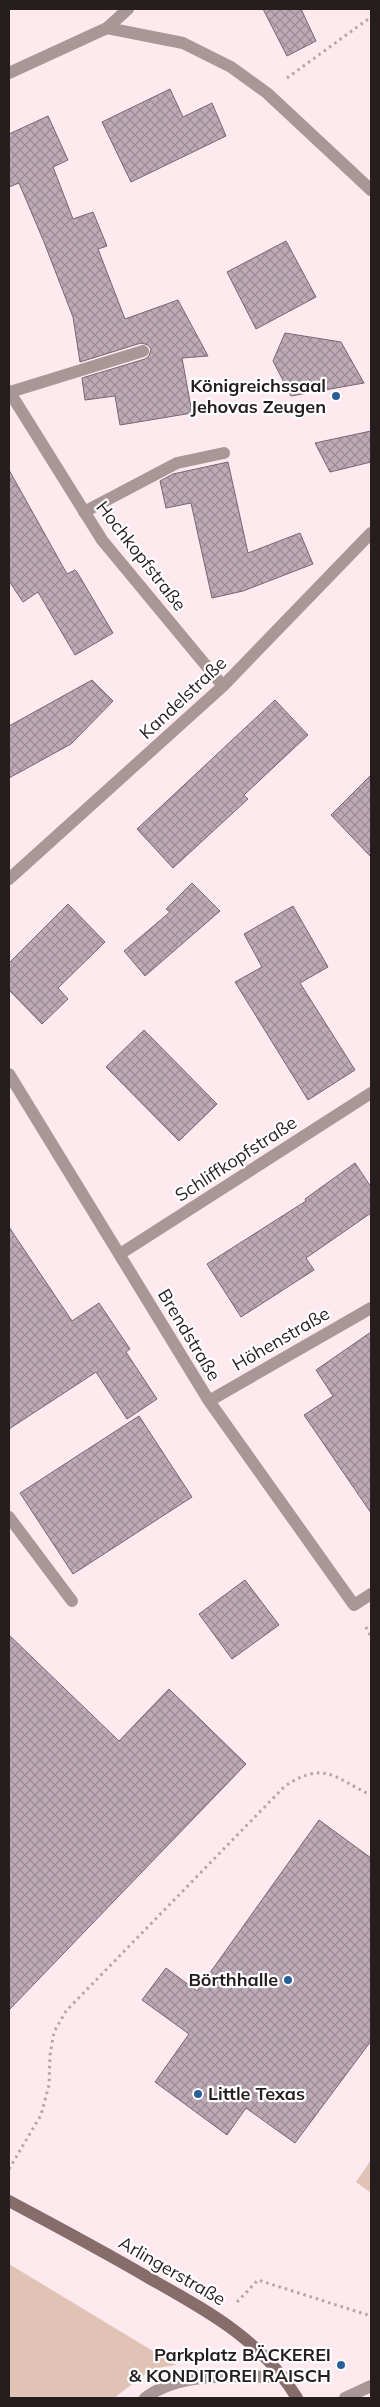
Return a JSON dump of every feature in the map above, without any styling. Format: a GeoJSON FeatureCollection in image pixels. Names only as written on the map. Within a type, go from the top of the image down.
{"type":"FeatureCollection","features":[{"type":"Feature","properties":{"kind":"main road","name":"Arlingerstraße"},"geometry":{"type":"LineString","coordinates":[[9,2201],[111,2256],[221,2319],[254,2347],[284,2377],[297,2398]]}},
{"type":"Feature","properties":{"kind":"street"},"geometry":{"type":"LineString","coordinates":[[9,73],[107,28],[128,9]]}},
{"type":"Feature","properties":{"kind":"street"},"geometry":{"type":"LineString","coordinates":[[107,28],[183,43],[231,67],[267,93],[371,190]]}},
{"type":"Feature","properties":{"kind":"street"},"geometry":{"type":"LineString","coordinates":[[9,391],[143,351]]}},
{"type":"Feature","properties":{"kind":"street","name":"Hochkopfstraße"},"geometry":{"type":"LineString","coordinates":[[9,391],[102,540],[223,686]]}},
{"type":"Feature","properties":{"kind":"street"},"geometry":{"type":"LineString","coordinates":[[84,512],[177,463],[224,453]]}},
{"type":"Feature","properties":{"kind":"street","name":"Kandelstraße"},"geometry":{"type":"LineString","coordinates":[[9,879],[223,686],[371,534]]}},
{"type":"Feature","properties":{"kind":"street","name":"Brendstraße"},"geometry":{"type":"LineString","coordinates":[[9,1074],[209,1401],[354,1605],[371,1594]]}},
{"type":"Feature","properties":{"kind":"street","name":"Schliffkopfstraße"},"geometry":{"type":"LineString","coordinates":[[120,1254],[371,1093]]}},
{"type":"Feature","properties":{"kind":"street","name":"Höhenstraße"},"geometry":{"type":"LineString","coordinates":[[209,1401],[371,1308]]}},
{"type":"Feature","properties":{"kind":"street"},"geometry":{"type":"LineString","coordinates":[[9,1517],[72,1601]]}},
{"type":"Feature","properties":{"kind":"street"},"geometry":{"type":"LineString","coordinates":[[146,2398],[153,2392],[190,2380],[224,2377],[284,2377]]}},
{"type":"Feature","properties":{"kind":"street"},"geometry":{"type":"LineString","coordinates":[[345,2398],[371,2386]]}},
{"type":"Feature","properties":{"kind":"path"},"geometry":{"type":"LineString","coordinates":[[267,93],[371,17]]}},
{"type":"Feature","properties":{"kind":"path"},"geometry":{"type":"LineString","coordinates":[[9,2169],[41,2115],[49,2085],[50,2055],[54,2032],[72,2004],[285,1786],[302,1775],[318,1771],[335,1775],[371,1795]]}},
{"type":"Feature","properties":{"kind":"path"},"geometry":{"type":"LineString","coordinates":[[221,2319],[258,2280],[371,2316]]}},
{"type":"Feature","properties":{"kind":"shaded area"},"geometry":{"type":"Polygon","coordinates":[[[371,2160],[371,2193],[356,2182],[371,2160]]]}},
{"type":"Feature","properties":{"kind":"shaded area"},"geometry":{"type":"Polygon","coordinates":[[[9,2264],[176,2365],[152,2369],[114,2398],[9,2398],[9,2264]]]}},
{"type":"Feature","properties":{"kind":"building"},"geometry":{"type":"Polygon","coordinates":[[[263,9],[301,9],[316,41],[287,56],[263,9]]]}},
{"type":"Feature","properties":{"kind":"building"},"geometry":{"type":"Polygon","coordinates":[[[170,89],[183,117],[212,103],[226,136],[131,182],[102,122],[170,89]]]}},
{"type":"Feature","properties":{"kind":"building"},"geometry":{"type":"Polygon","coordinates":[[[48,116],[68,160],[53,167],[73,219],[93,212],[107,246],[98,249],[125,319],[178,300],[208,356],[182,358],[192,413],[120,425],[115,396],[85,400],[82,378],[145,359],[149,356],[151,349],[148,345],[141,343],[80,362],[73,317],[44,242],[19,183],[9,187],[9,134],[48,116]]]}},
{"type":"Feature","properties":{"kind":"building"},"geometry":{"type":"Polygon","coordinates":[[[286,241],[316,297],[256,329],[227,272],[286,241]]]}},
{"type":"Feature","properties":{"kind":"building"},"geometry":{"type":"Polygon","coordinates":[[[285,333],[341,342],[364,383],[291,396],[273,361],[285,333]]]}},
{"type":"Feature","properties":{"kind":"building"},"geometry":{"type":"Polygon","coordinates":[[[371,431],[371,462],[330,472],[315,443],[371,431]]]}},
{"type":"Feature","properties":{"kind":"building"},"geometry":{"type":"Polygon","coordinates":[[[228,462],[248,553],[300,533],[313,564],[243,591],[212,598],[191,503],[166,508],[160,481],[173,474],[228,462]]]}},
{"type":"Feature","properties":{"kind":"building"},"geometry":{"type":"Polygon","coordinates":[[[9,470],[67,574],[75,570],[77,572],[113,633],[75,655],[38,592],[23,602],[9,581],[9,470]]]}},
{"type":"Feature","properties":{"kind":"building"},"geometry":{"type":"Polygon","coordinates":[[[92,680],[113,701],[71,744],[9,778],[9,726],[92,680]]]}},
{"type":"Feature","properties":{"kind":"building"},"geometry":{"type":"Polygon","coordinates":[[[275,700],[308,735],[244,795],[248,799],[173,868],[137,829],[275,700]]]}},
{"type":"Feature","properties":{"kind":"building"},"geometry":{"type":"Polygon","coordinates":[[[371,775],[371,857],[331,815],[371,775]]]}},
{"type":"Feature","properties":{"kind":"building"},"geometry":{"type":"Polygon","coordinates":[[[192,883],[220,911],[145,976],[124,951],[170,912],[166,909],[192,883]]]}},
{"type":"Feature","properties":{"kind":"building"},"geometry":{"type":"Polygon","coordinates":[[[68,904],[105,942],[58,988],[68,999],[42,1024],[9,990],[9,963],[68,904]]]}},
{"type":"Feature","properties":{"kind":"building"},"geometry":{"type":"Polygon","coordinates":[[[293,906],[328,967],[300,983],[355,1070],[308,1100],[235,982],[262,967],[244,934],[293,906]]]}},
{"type":"Feature","properties":{"kind":"building"},"geometry":{"type":"Polygon","coordinates":[[[144,1030],[217,1104],[179,1141],[106,1067],[144,1030]]]}},
{"type":"Feature","properties":{"kind":"building"},"geometry":{"type":"Polygon","coordinates":[[[355,1163],[371,1187],[371,1213],[306,1258],[314,1270],[241,1317],[207,1264],[306,1201],[305,1199],[355,1163]]]}},
{"type":"Feature","properties":{"kind":"building"},"geometry":{"type":"Polygon","coordinates":[[[9,1227],[72,1321],[99,1303],[130,1349],[126,1352],[157,1399],[127,1419],[96,1372],[9,1429],[9,1227]]]}},
{"type":"Feature","properties":{"kind":"building"},"geometry":{"type":"Polygon","coordinates":[[[371,1332],[371,1513],[304,1415],[333,1396],[316,1370],[371,1332]]]}},
{"type":"Feature","properties":{"kind":"building"},"geometry":{"type":"Polygon","coordinates":[[[139,1416],[192,1497],[73,1574],[20,1493],[139,1416]]]}},
{"type":"Feature","properties":{"kind":"building"},"geometry":{"type":"Polygon","coordinates":[[[245,1580],[279,1625],[232,1659],[199,1614],[245,1580]]]}},
{"type":"Feature","properties":{"kind":"building"},"geometry":{"type":"Polygon","coordinates":[[[9,1635],[119,1741],[169,1689],[246,1764],[9,2010],[9,1635]]]}},
{"type":"Feature","properties":{"kind":"building","name":"Börthhalle"},"geometry":{"type":"Polygon","coordinates":[[[319,1820],[371,1858],[371,2041],[295,2143],[246,2108],[227,2135],[155,2082],[189,2034],[142,2000],[166,1968],[197,1991],[319,1820]]]}},
{"type":"Feature","properties":{"kind":"place","name":"Königreichssaal Jehovas Zeugen"},"geometry":{"type":"Point","coordinates":[336,396]}},
{"type":"Feature","properties":{"kind":"place","name":"Börthhalle"},"geometry":{"type":"Point","coordinates":[288,1980]}},
{"type":"Feature","properties":{"kind":"place","name":"Little Texas"},"geometry":{"type":"Point","coordinates":[198,2094]}},
{"type":"Feature","properties":{"kind":"place","name":"Parkplatz BÄCKEREI & KONDITOREI RAISCH"},"geometry":{"type":"Point","coordinates":[341,2365]}}]}
